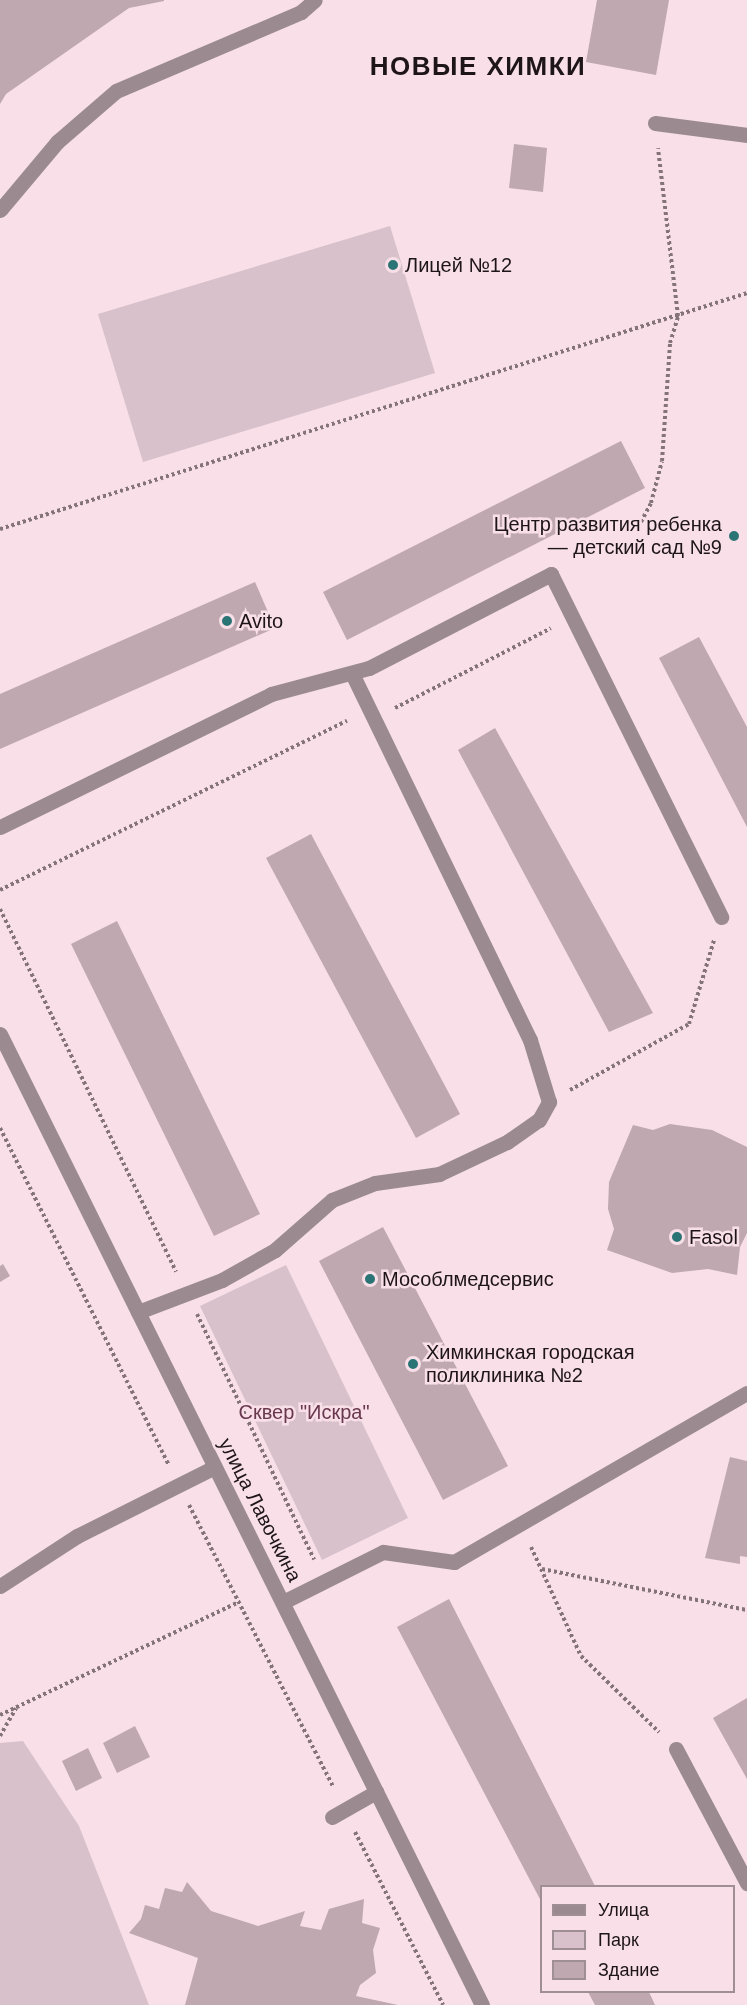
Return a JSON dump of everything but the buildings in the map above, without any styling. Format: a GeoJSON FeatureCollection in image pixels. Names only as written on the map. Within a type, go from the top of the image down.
{"type":"FeatureCollection","features":[{"type":"Feature","properties":{"kind":"street"},"geometry":{"type":"LineString","coordinates":[[0,210],[57,142],[116,91],[301,12],[315,0]]}},
{"type":"Feature","properties":{"kind":"street"},"geometry":{"type":"LineString","coordinates":[[655,123],[747,135]]}},
{"type":"Feature","properties":{"kind":"street"},"geometry":{"type":"LineString","coordinates":[[0,827],[271,694],[352,674],[551,574],[721,917]]}},
{"type":"Feature","properties":{"kind":"street"},"geometry":{"type":"LineString","coordinates":[[138,1312],[222,1280],[275,1250],[332,1200],[375,1183],[439,1174],[507,1143],[538,1120],[549,1102],[530,1040],[352,674]]}},
{"type":"Feature","properties":{"kind":"street","name":"улица Лавочкина"},"geometry":{"type":"LineString","coordinates":[[0,1034],[482,2005]]}},
{"type":"Feature","properties":{"kind":"street"},"geometry":{"type":"LineString","coordinates":[[283,1602],[383,1552],[454,1562],[747,1393]]}},
{"type":"Feature","properties":{"kind":"street"},"geometry":{"type":"LineString","coordinates":[[0,1586],[77,1536],[215,1467]]}},
{"type":"Feature","properties":{"kind":"street"},"geometry":{"type":"LineString","coordinates":[[676,1749],[747,1883]]}},
{"type":"Feature","properties":{"kind":"street"},"geometry":{"type":"LineString","coordinates":[[338,1813],[376,1792]]}},
{"type":"Feature","properties":{"kind":"path"},"geometry":{"type":"LineString","coordinates":[[641,522],[651,503],[662,461],[670,343],[678,316],[655,123]]}},
{"type":"Feature","properties":{"kind":"path"},"geometry":{"type":"LineString","coordinates":[[0,529],[747,293]]}},
{"type":"Feature","properties":{"kind":"path"},"geometry":{"type":"LineString","coordinates":[[0,890],[372,714],[403,705],[572,616]]}},
{"type":"Feature","properties":{"kind":"path"},"geometry":{"type":"LineString","coordinates":[[0,909],[324,1581]]}},
{"type":"Feature","properties":{"kind":"path"},"geometry":{"type":"LineString","coordinates":[[549,1102],[689,1024],[721,917]]}},
{"type":"Feature","properties":{"kind":"path"},"geometry":{"type":"LineString","coordinates":[[0,1128],[239,1602],[338,1813],[443,2005]]}},
{"type":"Feature","properties":{"kind":"path"},"geometry":{"type":"LineString","coordinates":[[521,1524],[581,1656],[676,1749]]}},
{"type":"Feature","properties":{"kind":"path"},"geometry":{"type":"LineString","coordinates":[[541,1569],[747,1610]]}},
{"type":"Feature","properties":{"kind":"path"},"geometry":{"type":"LineString","coordinates":[[0,1715],[239,1602]]}},
{"type":"Feature","properties":{"kind":"path"},"geometry":{"type":"LineString","coordinates":[[0,1736],[16,1707]]}},
{"type":"Feature","properties":{"kind":"green space"},"geometry":{"type":"Polygon","coordinates":[[[390,226],[435,373],[143,462],[98,314],[390,226]]]}},
{"type":"Feature","properties":{"kind":"green space","name":"Сквер \"Искра\""},"geometry":{"type":"Polygon","coordinates":[[[286,1265],[408,1518],[322,1560],[200,1306],[286,1265]]]}},
{"type":"Feature","properties":{"kind":"green space"},"geometry":{"type":"Polygon","coordinates":[[[23,1741],[79,1826],[149,2005],[0,2005],[0,1743],[23,1741]]]}},
{"type":"Feature","properties":{"kind":"place","name":"Лицей №12"},"geometry":{"type":"Point","coordinates":[393,265]}},
{"type":"Feature","properties":{"kind":"place","name":"Центр развития ребенка — детский сад №9"},"geometry":{"type":"Point","coordinates":[734,536]}},
{"type":"Feature","properties":{"kind":"place","name":"Avito"},"geometry":{"type":"Point","coordinates":[227,621]}},
{"type":"Feature","properties":{"kind":"place","name":"Fasol"},"geometry":{"type":"Point","coordinates":[677,1237]}},
{"type":"Feature","properties":{"kind":"place","name":"Мособлмедсервис"},"geometry":{"type":"Point","coordinates":[370,1279]}},
{"type":"Feature","properties":{"kind":"place","name":"Химкинская городская поликлиника №2"},"geometry":{"type":"Point","coordinates":[413,1364]}},
{"type":"Feature","properties":{"kind":"district","name":"НОВЫЕ ХИМКИ"},"geometry":{"type":"Point","coordinates":[478,67]}}]}
